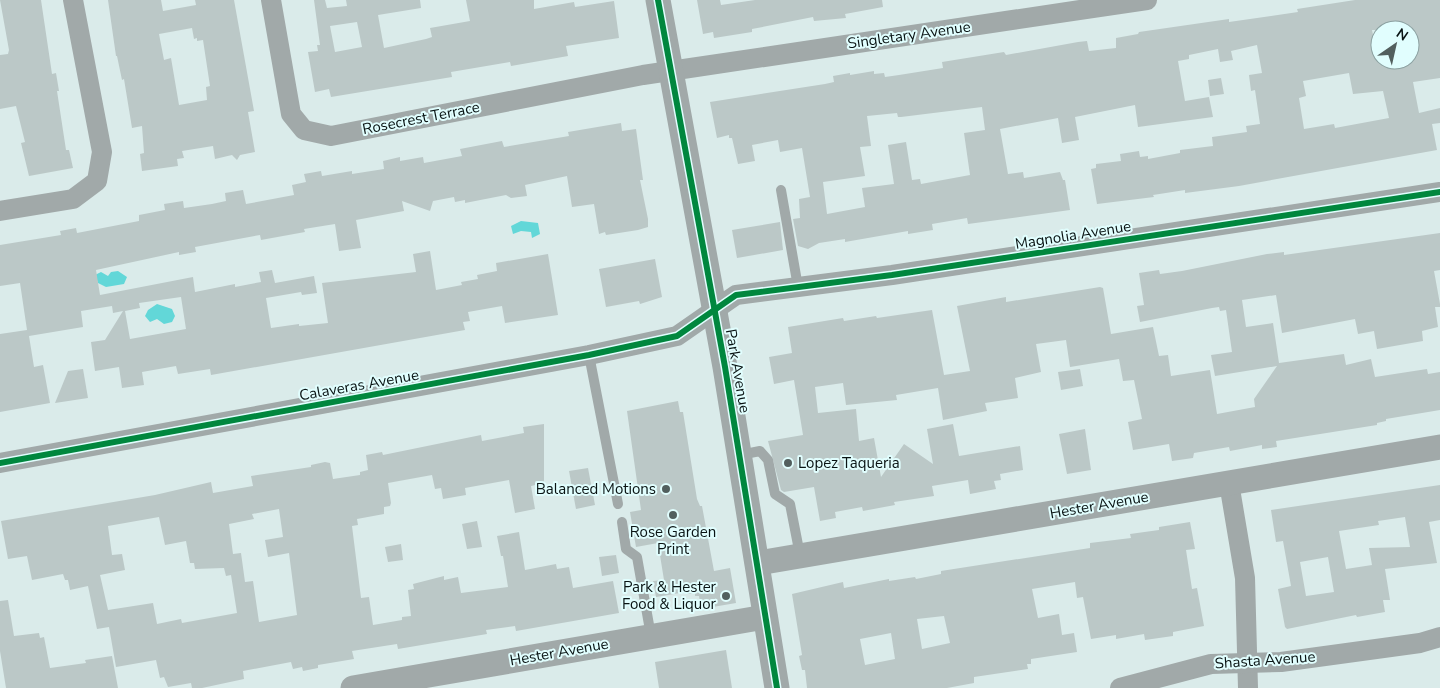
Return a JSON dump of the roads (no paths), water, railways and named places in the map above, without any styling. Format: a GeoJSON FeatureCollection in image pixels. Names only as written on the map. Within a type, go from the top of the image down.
{"type":"FeatureCollection","features":[{"type":"Feature","properties":{"kind":"street"},"geometry":{"type":"LineString","coordinates":[[0,211],[73,199],[97,181],[102,152],[73,0]]}},
{"type":"Feature","properties":{"kind":"street","name":"Rosecrest Terrace"},"geometry":{"type":"LineString","coordinates":[[270,0],[291,114],[304,130],[331,136],[671,70]]}},
{"type":"Feature","properties":{"kind":"street","name":"Park Avenue"},"geometry":{"type":"LineString","coordinates":[[658,0],[740,455],[777,688]]}},
{"type":"Feature","properties":{"kind":"street","name":"Singletary Avenue"},"geometry":{"type":"LineString","coordinates":[[671,70],[1147,0]]}},
{"type":"Feature","properties":{"kind":"street","name":"Magnolia Avenue"},"geometry":{"type":"LineString","coordinates":[[715,311],[733,296],[902,273],[1440,192]]}},
{"type":"Feature","properties":{"kind":"street","name":"Calaveras Avenue"},"geometry":{"type":"LineString","coordinates":[[0,463],[590,355],[677,336],[715,311]]}},
{"type":"Feature","properties":{"kind":"street","name":"Hester Avenue"},"geometry":{"type":"LineString","coordinates":[[758,563],[1440,447]]}},
{"type":"Feature","properties":{"kind":"street"},"geometry":{"type":"LineString","coordinates":[[1229,483],[1245,578],[1248,688]]}},
{"type":"Feature","properties":{"kind":"street","name":"Hester Avenue"},"geometry":{"type":"LineString","coordinates":[[353,688],[765,617]]}},
{"type":"Feature","properties":{"kind":"street","name":"Shasta Avenue"},"geometry":{"type":"LineString","coordinates":[[1120,688],[1211,664],[1281,662],[1420,643],[1440,638]]}},
{"type":"Feature","properties":{"kind":"lane"},"geometry":{"type":"LineString","coordinates":[[781,190],[798,287]]}},
{"type":"Feature","properties":{"kind":"lane"},"geometry":{"type":"LineString","coordinates":[[590,355],[618,504]]}},
{"type":"Feature","properties":{"kind":"lane"},"geometry":{"type":"LineString","coordinates":[[740,455],[760,451],[768,460],[775,494],[790,504],[800,556]]}},
{"type":"Feature","properties":{"kind":"lane"},"geometry":{"type":"LineString","coordinates":[[622,522],[626,549],[637,557],[651,636]]}},
{"type":"Feature","properties":{"kind":"water"},"geometry":{"type":"Polygon","coordinates":[[[521,221],[538,223],[540,234],[532,238],[531,232],[521,231],[513,234],[511,226],[521,221]]]}},
{"type":"Feature","properties":{"kind":"water"},"geometry":{"type":"Polygon","coordinates":[[[118,271],[127,277],[124,284],[106,287],[98,283],[95,275],[101,272],[108,276],[111,272],[118,271]]]}},
{"type":"Feature","properties":{"kind":"water"},"geometry":{"type":"Polygon","coordinates":[[[157,304],[172,309],[175,316],[172,322],[164,324],[157,319],[150,322],[145,316],[148,310],[157,304]]]}},
{"type":"Feature","properties":{"kind":"place","name":"Lopez Taqueria"},"geometry":{"type":"Point","coordinates":[788,463]}},
{"type":"Feature","properties":{"kind":"place","name":"Balanced Motions"},"geometry":{"type":"Point","coordinates":[666,489]}},
{"type":"Feature","properties":{"kind":"place","name":"Rose Garden Print"},"geometry":{"type":"Point","coordinates":[673,515]}},
{"type":"Feature","properties":{"kind":"place","name":"Park & Hester Food & Liquor"},"geometry":{"type":"Point","coordinates":[726,596]}}]}
